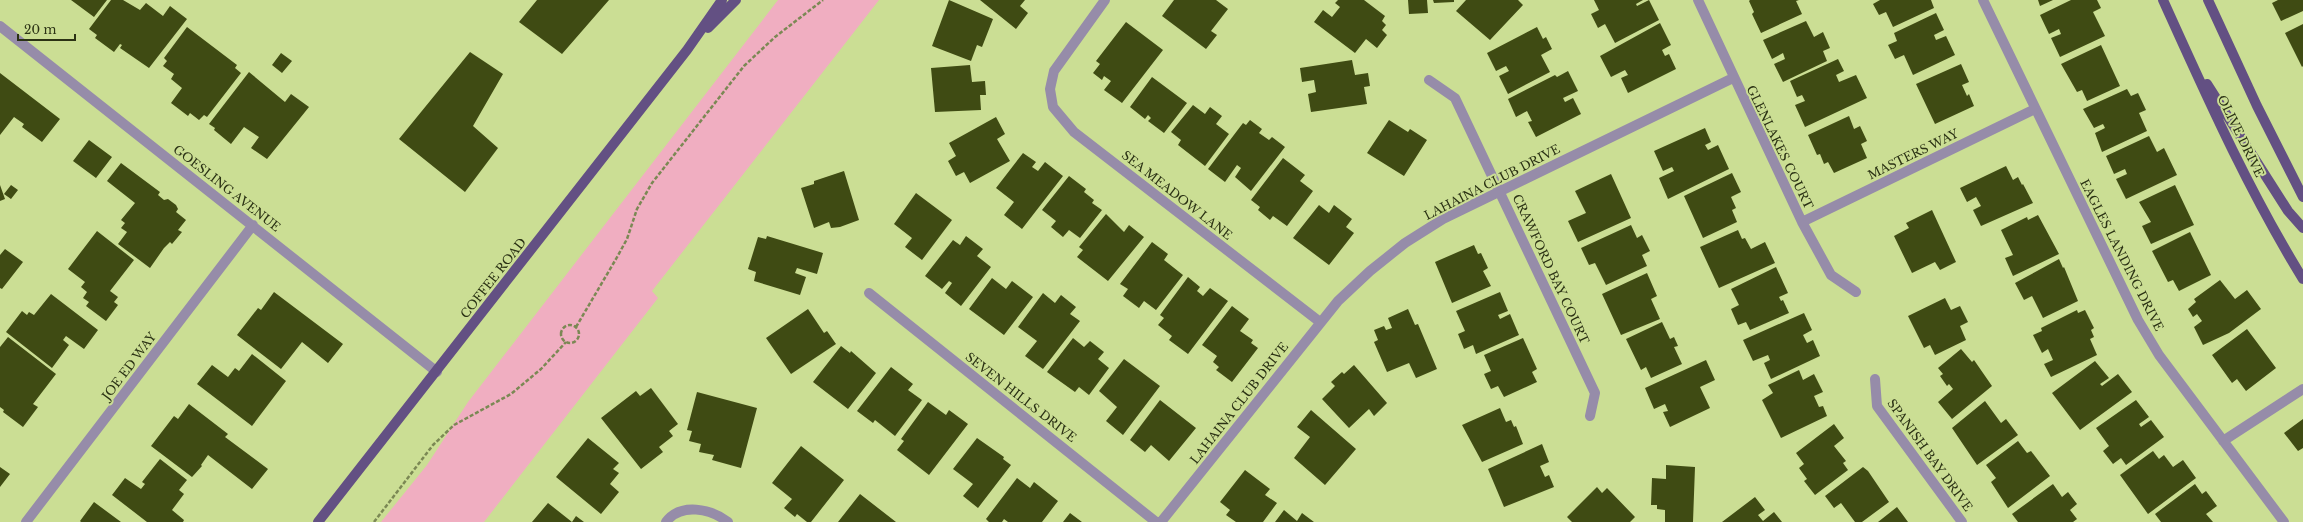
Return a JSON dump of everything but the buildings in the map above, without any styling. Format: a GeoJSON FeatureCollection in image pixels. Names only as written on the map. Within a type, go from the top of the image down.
{"type":"FeatureCollection","features":[{"type":"Feature","properties":{"kind":"main road","name":"COFFEE ROAD"},"geometry":{"type":"LineString","coordinates":[[318,522],[688,50],[722,0]]}},
{"type":"Feature","properties":{"kind":"main road","name":"COFFEE ROAD"},"geometry":{"type":"LineString","coordinates":[[688,50],[736,0]]}},
{"type":"Feature","properties":{"kind":"main road","name":"OLIVE DRIVE"},"geometry":{"type":"LineString","coordinates":[[2163,0],[2228,143],[2264,213],[2303,279]]}},
{"type":"Feature","properties":{"kind":"main road"},"geometry":{"type":"LineString","coordinates":[[2208,0],[2256,106],[2303,196]]}},
{"type":"Feature","properties":{"kind":"main road"},"geometry":{"type":"LineString","coordinates":[[2187,52],[2288,211],[2303,228]]}},
{"type":"Feature","properties":{"kind":"street","name":"SEA MEADOW LANE"},"geometry":{"type":"LineString","coordinates":[[1105,0],[1054,71],[1050,89],[1053,107],[1074,132],[1320,322]]}},
{"type":"Feature","properties":{"kind":"street","name":"GLENLAKES COURT"},"geometry":{"type":"LineString","coordinates":[[1698,0],[1733,78],[1802,222],[1831,275],[1856,292]]}},
{"type":"Feature","properties":{"kind":"street","name":"EAGLES LANDING DRIVE"},"geometry":{"type":"LineString","coordinates":[[1982,0],[2138,320],[2159,355],[2284,522]]}},
{"type":"Feature","properties":{"kind":"street","name":"GOESLING AVENUE"},"geometry":{"type":"LineString","coordinates":[[0,26],[437,372]]}},
{"type":"Feature","properties":{"kind":"street","name":"LAHAINA CLUB DRIVE"},"geometry":{"type":"LineString","coordinates":[[1161,522],[1320,322],[1370,271],[1405,243],[1443,219],[1733,78]]}},
{"type":"Feature","properties":{"kind":"street","name":"CRAWFORD BAY COURT"},"geometry":{"type":"LineString","coordinates":[[1429,80],[1455,98],[1500,191],[1595,393],[1590,416]]}},
{"type":"Feature","properties":{"kind":"street","name":"MASTERS WAY"},"geometry":{"type":"LineString","coordinates":[[1802,222],[2035,109]]}},
{"type":"Feature","properties":{"kind":"street","name":"JOE ED WAY"},"geometry":{"type":"LineString","coordinates":[[26,522],[253,225]]}},
{"type":"Feature","properties":{"kind":"street","name":"SEVEN HILLS DRIVE"},"geometry":{"type":"LineString","coordinates":[[869,293],[1156,522]]}},
{"type":"Feature","properties":{"kind":"street","name":"SPANISH BAY DRIVE"},"geometry":{"type":"LineString","coordinates":[[1875,379],[1877,406],[1962,522]]}},
{"type":"Feature","properties":{"kind":"street"},"geometry":{"type":"LineString","coordinates":[[2223,441],[2303,389]]}},
{"type":"Feature","properties":{"kind":"street"},"geometry":{"type":"LineString","coordinates":[[666,522],[669,518],[692,508],[718,514],[728,522]]}},
{"type":"Feature","properties":{"kind":"path"},"geometry":{"type":"LineString","coordinates":[[576,327],[616,259],[626,239],[637,209],[652,183],[744,66],[775,37],[823,0]]}},
{"type":"Feature","properties":{"kind":"path"},"geometry":{"type":"LineString","coordinates":[[570,325],[576,327],[580,332],[579,338],[572,343],[566,342],[561,336],[562,329],[570,325]]}},
{"type":"Feature","properties":{"kind":"path"},"geometry":{"type":"LineString","coordinates":[[374,522],[433,445],[454,425],[511,394],[541,369],[566,342]]}},
{"type":"Feature","properties":{"kind":"shaded area"},"geometry":{"type":"Polygon","coordinates":[[[778,0],[879,0],[652,291],[658,298],[484,522],[381,522],[427,465],[468,402],[778,0]]]}}]}
